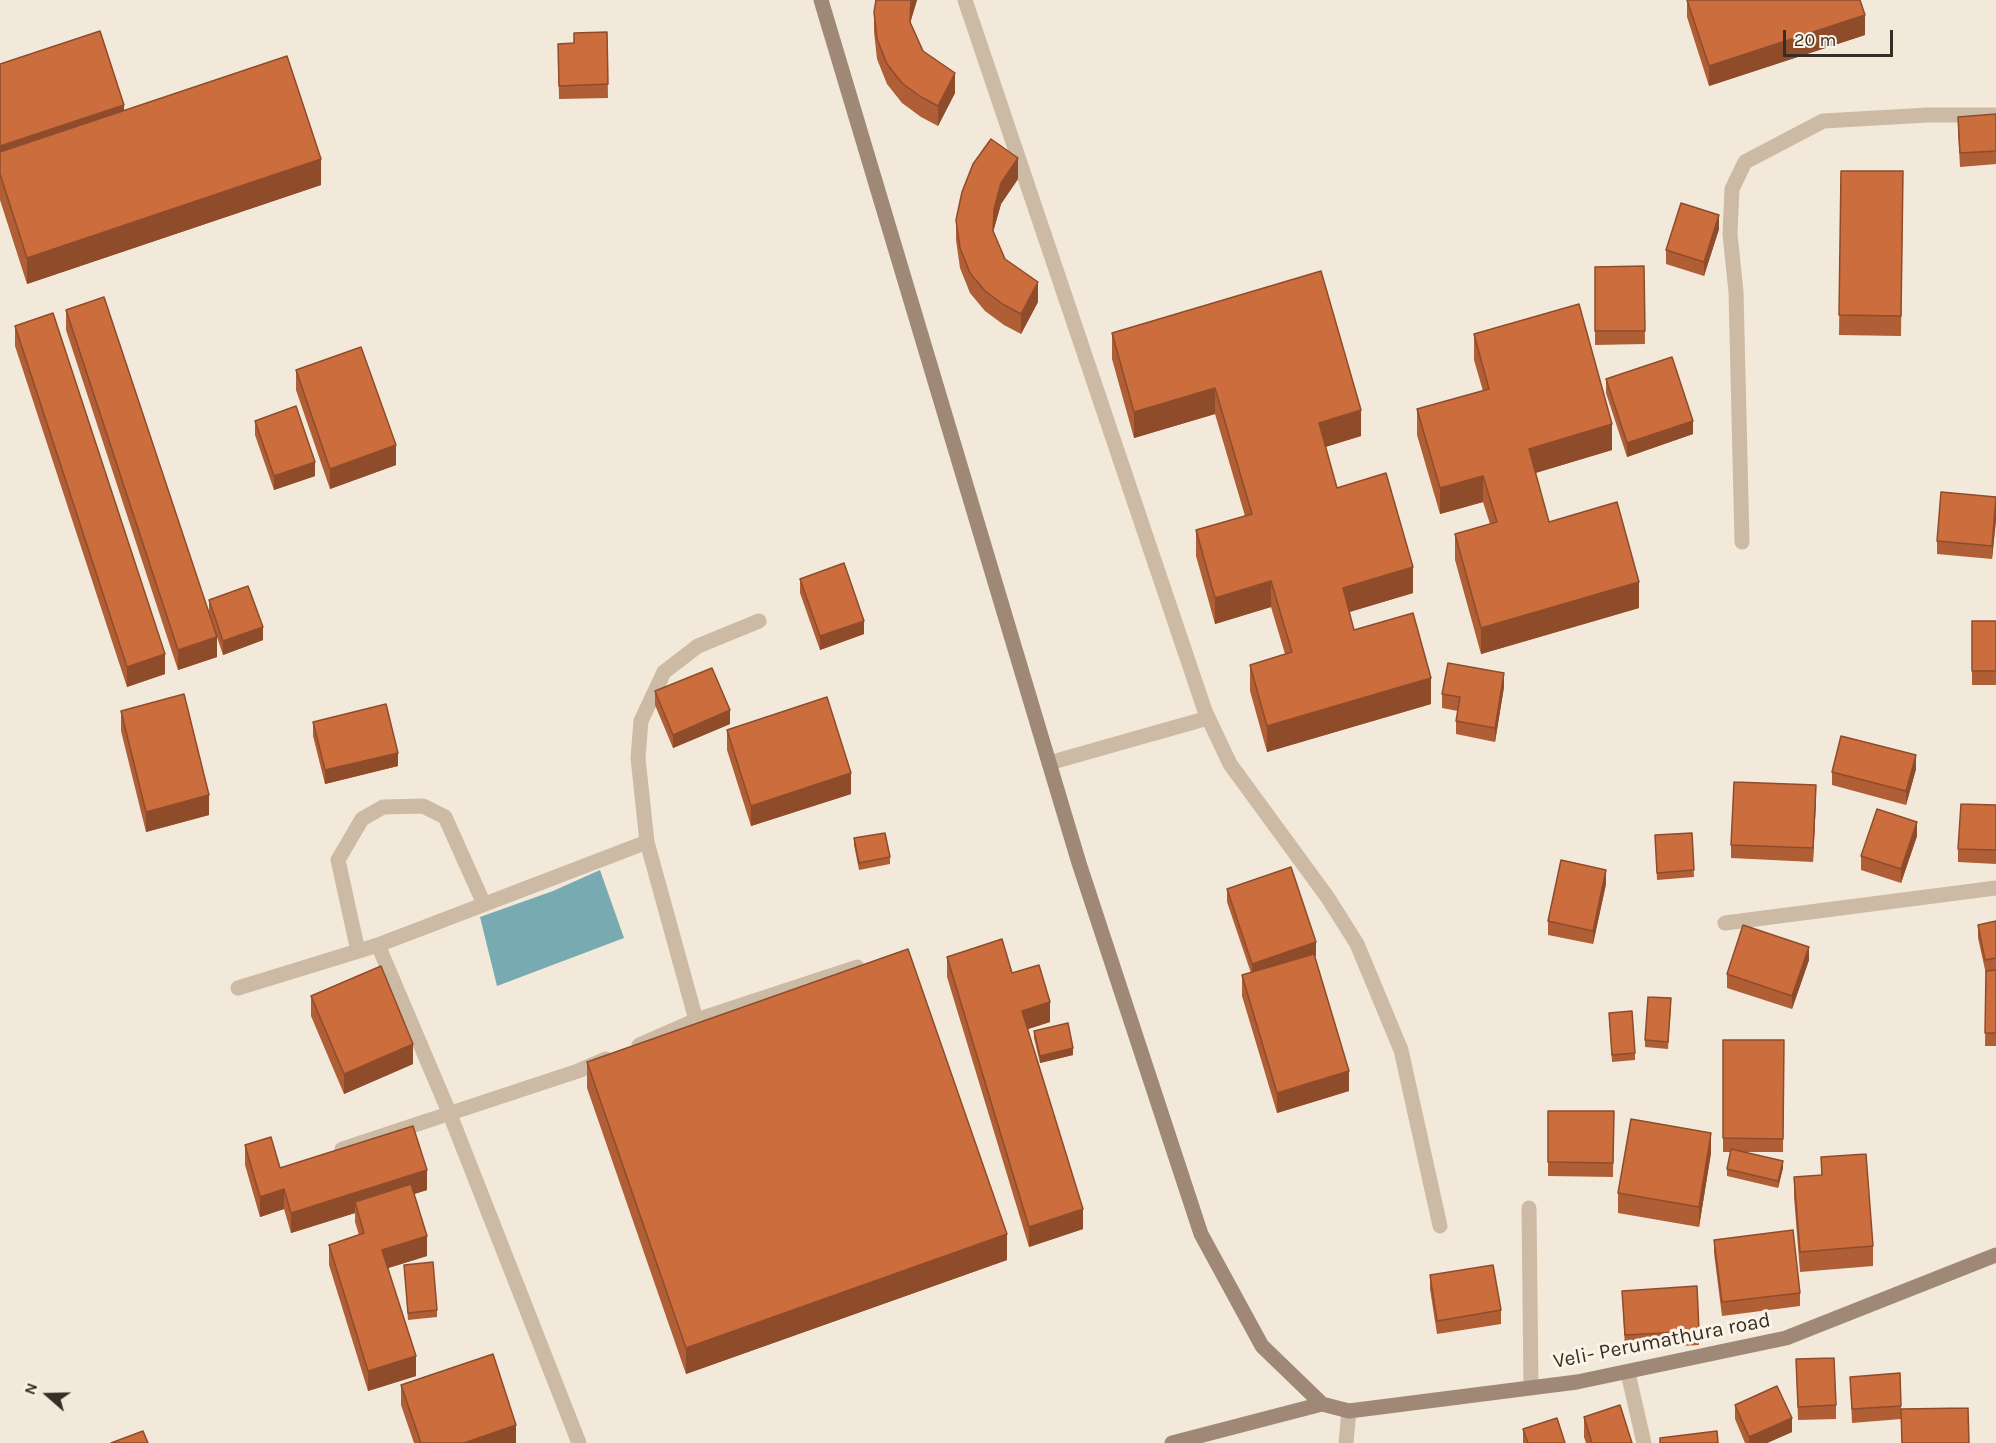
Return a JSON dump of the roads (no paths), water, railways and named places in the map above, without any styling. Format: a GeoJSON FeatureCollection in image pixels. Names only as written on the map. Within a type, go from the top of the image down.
{"type":"FeatureCollection","features":[{"type":"Feature","properties":{"kind":"main road"},"geometry":{"type":"LineString","coordinates":[[821,0],[1079,863],[1201,1234],[1262,1346],[1322,1404]]}},
{"type":"Feature","properties":{"kind":"main road","name":"Veli- Perumathura road"},"geometry":{"type":"LineString","coordinates":[[1322,1404],[1349,1411],[1577,1382],[1629,1373],[1786,1338],[1996,1255]]}},
{"type":"Feature","properties":{"kind":"main road"},"geometry":{"type":"LineString","coordinates":[[1172,1443],[1322,1404]]}},
{"type":"Feature","properties":{"kind":"street"},"geometry":{"type":"LineString","coordinates":[[965,0],[1208,718],[1230,764],[1328,898],[1357,944],[1401,1050],[1440,1226]]}},
{"type":"Feature","properties":{"kind":"street"},"geometry":{"type":"LineString","coordinates":[[1742,542],[1736,292],[1730,234],[1732,189],[1745,162],[1823,121],[1996,115]]}},
{"type":"Feature","properties":{"kind":"street"},"geometry":{"type":"LineString","coordinates":[[696,1020],[647,842],[638,758],[641,721],[664,672],[698,646],[759,621]]}},
{"type":"Feature","properties":{"kind":"street"},"geometry":{"type":"LineString","coordinates":[[1050,763],[1208,718]]}},
{"type":"Feature","properties":{"kind":"street"},"geometry":{"type":"LineString","coordinates":[[358,951],[338,860],[362,819],[383,807],[423,806],[445,817],[484,904]]}},
{"type":"Feature","properties":{"kind":"street"},"geometry":{"type":"LineString","coordinates":[[238,988],[378,945],[647,842]]}},
{"type":"Feature","properties":{"kind":"street"},"geometry":{"type":"LineString","coordinates":[[1725,923],[1996,888]]}},
{"type":"Feature","properties":{"kind":"street"},"geometry":{"type":"LineString","coordinates":[[378,945],[449,1112],[579,1443]]}},
{"type":"Feature","properties":{"kind":"street"},"geometry":{"type":"LineString","coordinates":[[325,1155],[578,1071],[696,1020],[869,963]]}},
{"type":"Feature","properties":{"kind":"street"},"geometry":{"type":"LineString","coordinates":[[1529,1208],[1531,1387]]}},
{"type":"Feature","properties":{"kind":"street"},"geometry":{"type":"LineString","coordinates":[[1996,1255],[1996,1264]]}},
{"type":"Feature","properties":{"kind":"street"},"geometry":{"type":"LineString","coordinates":[[1629,1373],[1644,1443]]}},
{"type":"Feature","properties":{"kind":"street"},"geometry":{"type":"LineString","coordinates":[[1346,1443],[1349,1411]]}},
{"type":"Feature","properties":{"kind":"water"},"geometry":{"type":"Polygon","coordinates":[[[600,870],[624,938],[497,986],[480,917],[553,891],[600,870]]]}}]}
